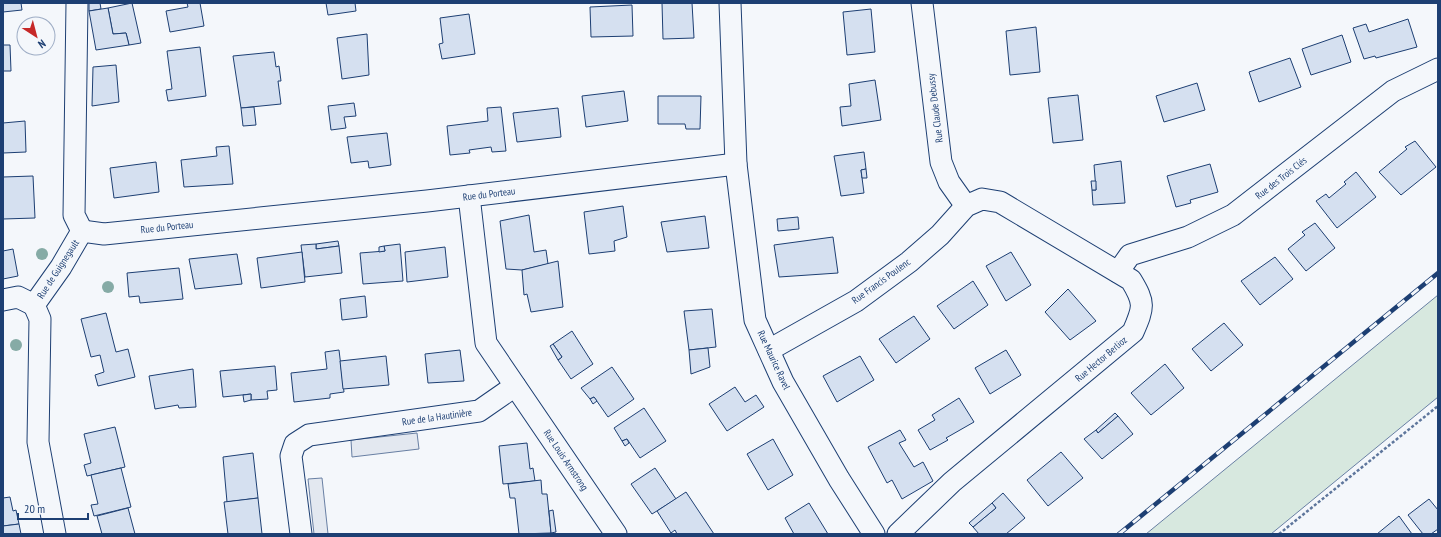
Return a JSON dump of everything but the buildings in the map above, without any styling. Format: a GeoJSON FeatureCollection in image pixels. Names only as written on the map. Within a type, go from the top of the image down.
{"type":"FeatureCollection","features":[{"type":"Feature","properties":{"kind":"street","name":"Rue de Guignegault"},"geometry":{"type":"LineString","coordinates":[[55,534],[38,442],[40,319],[34,305],[61,268],[82,231],[74,215],[77,3]]}},
{"type":"Feature","properties":{"kind":"street"},"geometry":{"type":"LineString","coordinates":[[730,3],[736,164]]}},
{"type":"Feature","properties":{"kind":"street","name":"Rue Claude Debussy"},"geometry":{"type":"LineString","coordinates":[[922,3],[941,162],[949,182],[974,202]]}},
{"type":"Feature","properties":{"kind":"street","name":"Rue des Trois Clés"},"geometry":{"type":"LineString","coordinates":[[1118,272],[1130,255],[1188,237],[1233,215],[1394,91],[1438,69]]}},
{"type":"Feature","properties":{"kind":"street","name":"Rue du Porteau"},"geometry":{"type":"LineString","coordinates":[[82,231],[104,234],[470,196],[736,164]]}},
{"type":"Feature","properties":{"kind":"street","name":"Rue Maurice Ravel"},"geometry":{"type":"LineString","coordinates":[[736,164],[755,320],[783,382],[839,479],[874,534]]}},
{"type":"Feature","properties":{"kind":"street"},"geometry":{"type":"LineString","coordinates":[[470,196],[486,343],[515,386]]}},
{"type":"Feature","properties":{"kind":"street","name":"Rue Hector Berlioz"},"geometry":{"type":"LineString","coordinates":[[898,534],[952,482],[1133,332],[1141,313],[1142,298],[1131,280],[1000,202],[974,202]]}},
{"type":"Feature","properties":{"kind":"street","name":"Rue Francis Poulenc"},"geometry":{"type":"LineString","coordinates":[[769,350],[856,300],[909,262],[974,202]]}},
{"type":"Feature","properties":{"kind":"street"},"geometry":{"type":"LineString","coordinates":[[3,300],[18,297],[34,305]]}},
{"type":"Feature","properties":{"kind":"street","name":"Rue de la Hautinière"},"geometry":{"type":"LineString","coordinates":[[301,534],[291,456],[295,444],[309,435],[479,411],[515,386]]}},
{"type":"Feature","properties":{"kind":"street","name":"Rue Louis Armstrong"},"geometry":{"type":"LineString","coordinates":[[515,386],[616,534]]}},
{"type":"Feature","properties":{"kind":"path"},"geometry":{"type":"LineString","coordinates":[[1279,534],[1438,406]]}},
{"type":"Feature","properties":{"kind":"shaded area"},"geometry":{"type":"Polygon","coordinates":[[[1438,295],[1438,397],[1271,534],[1146,534],[1438,295]]]}},
{"type":"Feature","properties":{"kind":"shaded area"},"geometry":{"type":"Polygon","coordinates":[[[417,433],[419,449],[352,457],[351,440],[417,433]]]}},
{"type":"Feature","properties":{"kind":"shaded area"},"geometry":{"type":"Polygon","coordinates":[[[322,478],[328,534],[314,534],[308,479],[322,478]]]}},
{"type":"Feature","properties":{"kind":"railway"},"geometry":{"type":"LineString","coordinates":[[1119,534],[1438,273]]}}]}
